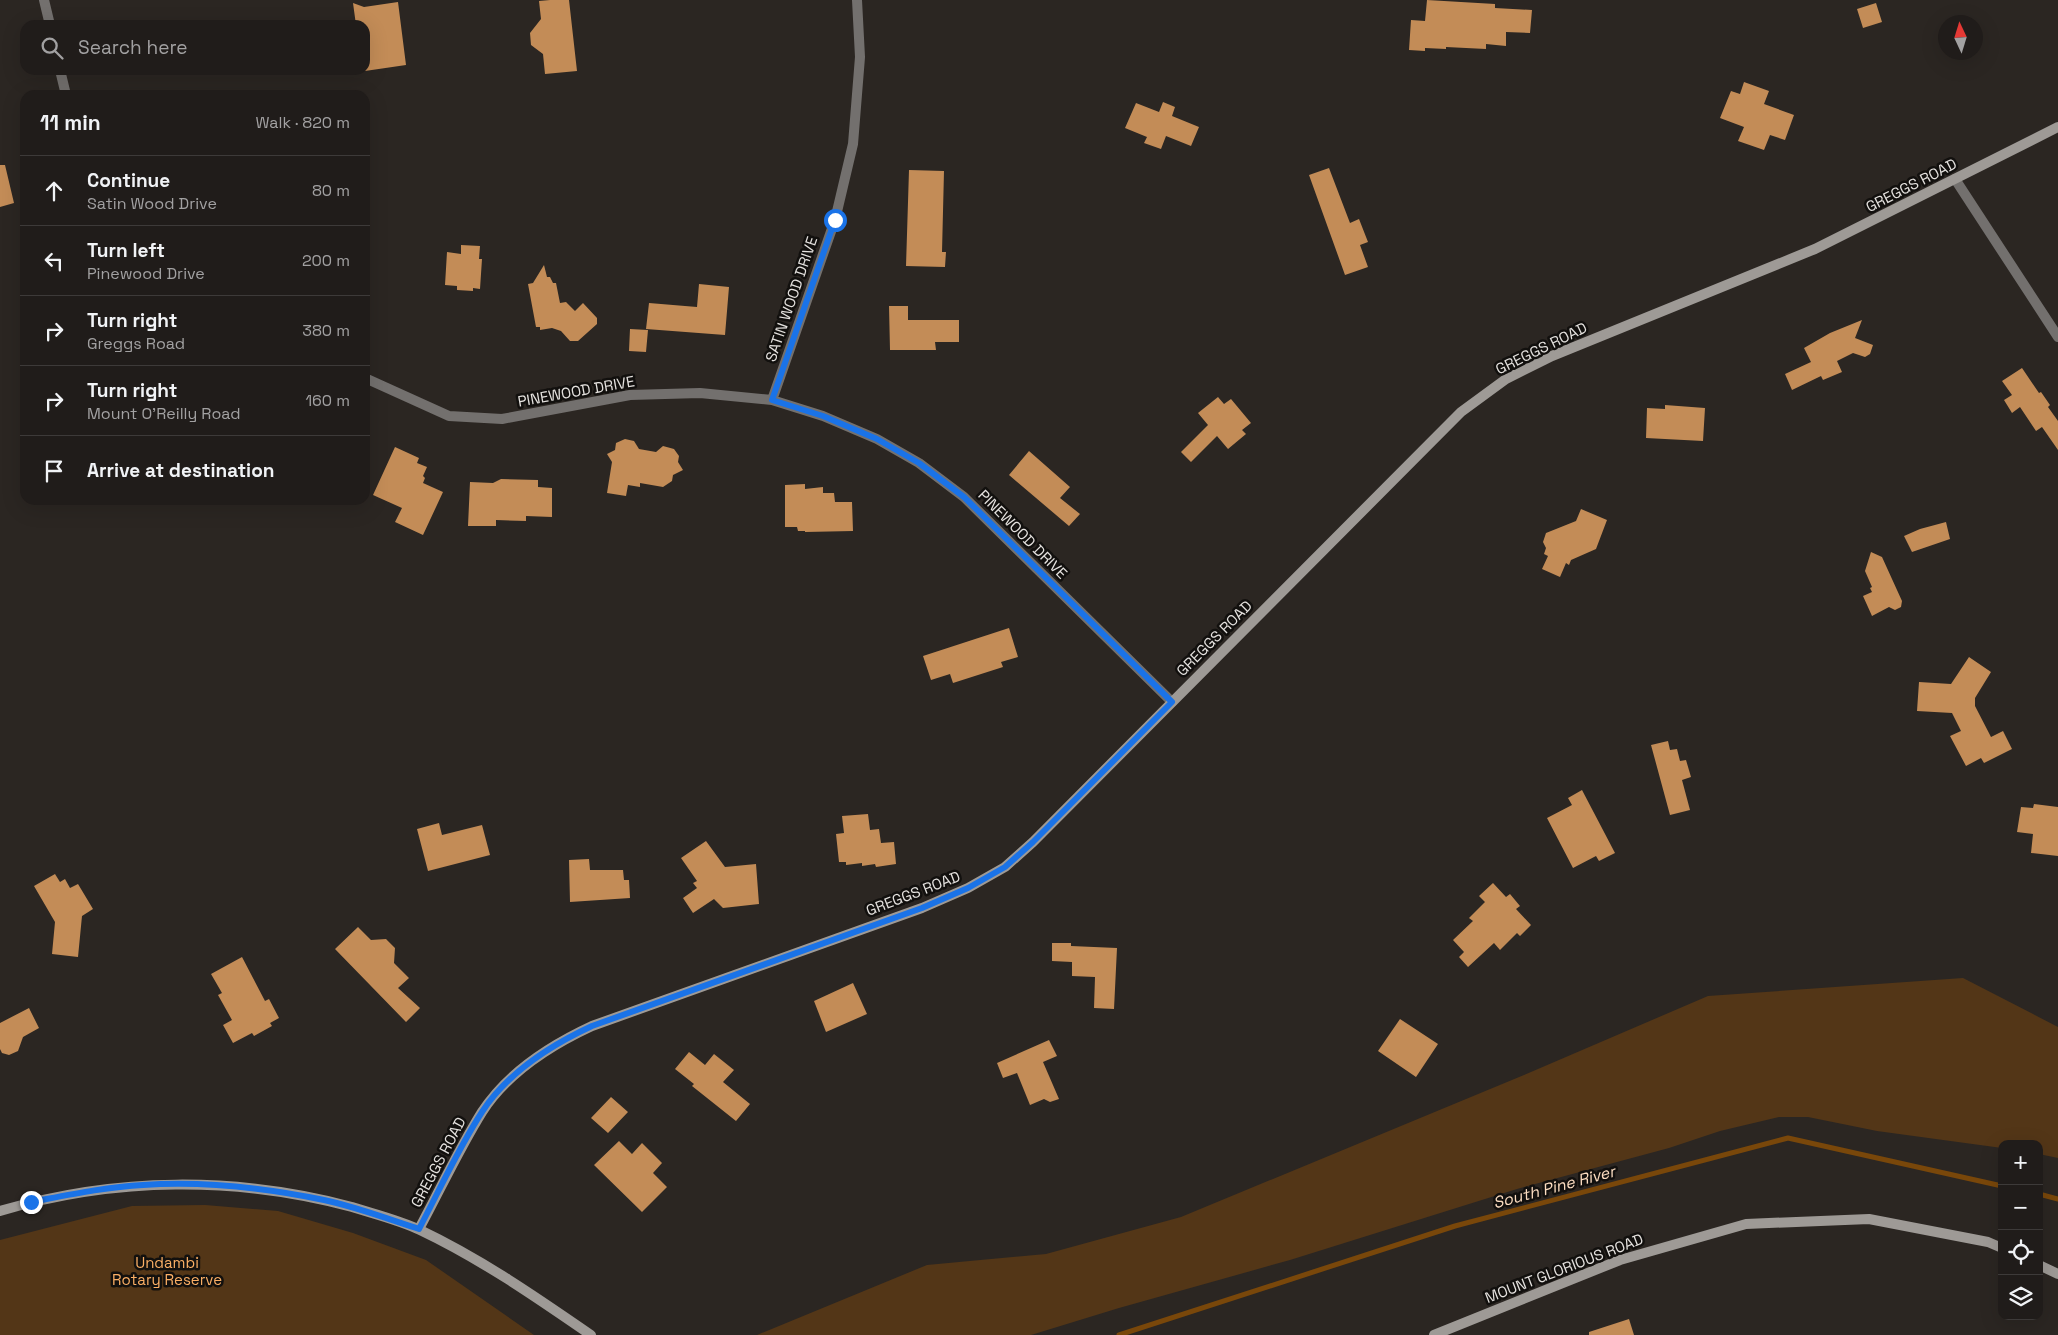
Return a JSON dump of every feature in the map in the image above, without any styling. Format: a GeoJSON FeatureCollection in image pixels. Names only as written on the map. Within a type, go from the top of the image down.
{"type":"FeatureCollection","features":[{"type":"Feature","properties":{"kind":"street"},"geometry":{"type":"LineString","coordinates":[[44,0],[49,20]]}},
{"type":"Feature","properties":{"kind":"street","name":"SATIN WOOD DRIVE"},"geometry":{"type":"LineString","coordinates":[[772,400],[835,220],[853,144],[860,57],[857,0]]}},
{"type":"Feature","properties":{"kind":"street"},"geometry":{"type":"LineString","coordinates":[[61,75],[65,90]]}},
{"type":"Feature","properties":{"kind":"street","name":"GREGGS ROAD"},"geometry":{"type":"LineString","coordinates":[[419,1229],[482,1111],[521,1069],[557,1042],[592,1026],[922,908],[968,888],[1005,867],[1033,842],[1461,412],[1506,380],[1552,356],[1815,248],[2058,126]]}},
{"type":"Feature","properties":{"kind":"street"},"geometry":{"type":"LineString","coordinates":[[1955,179],[2058,338]]}},
{"type":"Feature","properties":{"kind":"street","name":"PINEWOOD DRIVE"},"geometry":{"type":"LineString","coordinates":[[370,380],[449,416],[502,419],[630,395],[700,393],[772,400],[823,416],[877,439],[919,463],[964,497],[1172,702]]}},
{"type":"Feature","properties":{"kind":"street"},"geometry":{"type":"LineString","coordinates":[[0,1211],[31,1202],[86,1192],[143,1185],[191,1184],[240,1187],[326,1200],[419,1229],[499,1272],[591,1335]]}},
{"type":"Feature","properties":{"kind":"street","name":"MOUNT GLORIOUS ROAD"},"geometry":{"type":"LineString","coordinates":[[1434,1335],[1620,1260],[1746,1224],[1869,1219],[1988,1242],[1998,1246]]}},
{"type":"Feature","properties":{"kind":"street"},"geometry":{"type":"LineString","coordinates":[[2043,1267],[2058,1274]]}},
{"type":"Feature","properties":{"kind":"green space"},"geometry":{"type":"Polygon","coordinates":[[[1963,978],[2058,1027],[2058,1158],[2043,1155],[2043,1140],[1998,1140],[1998,1147],[1877,1131],[1808,1117],[1779,1117],[1720,1131],[1669,1148],[1517,1189],[1290,1260],[1031,1335],[757,1335],[927,1265],[1046,1254],[1181,1217],[1524,1075],[1708,996],[1963,978]]]}},
{"type":"Feature","properties":{"kind":"green space","name":"Undambi Rotary Reserve"},"geometry":{"type":"Polygon","coordinates":[[[205,1205],[278,1211],[353,1233],[426,1260],[534,1335],[0,1335],[0,1240],[132,1206],[205,1205]]]}},
{"type":"Feature","properties":{"kind":"building"},"geometry":{"type":"Polygon","coordinates":[[[569,0],[577,71],[545,74],[543,54],[531,45],[530,33],[541,19],[539,1],[569,0]]]}},
{"type":"Feature","properties":{"kind":"building"},"geometry":{"type":"Polygon","coordinates":[[[1427,0],[1495,4],[1495,8],[1532,10],[1530,33],[1506,32],[1506,46],[1486,44],[1486,49],[1446,47],[1446,49],[1425,48],[1425,51],[1409,50],[1411,20],[1425,21],[1427,0]]]}},
{"type":"Feature","properties":{"kind":"building"},"geometry":{"type":"Polygon","coordinates":[[[398,2],[406,65],[370,70],[370,20],[355,20],[353,3],[364,7],[398,2]]]}},
{"type":"Feature","properties":{"kind":"building"},"geometry":{"type":"Polygon","coordinates":[[[1876,3],[1882,22],[1863,28],[1857,9],[1876,3]]]}},
{"type":"Feature","properties":{"kind":"building"},"geometry":{"type":"Polygon","coordinates":[[[1744,82],[1769,91],[1764,104],[1794,115],[1785,140],[1770,135],[1764,150],[1738,141],[1744,127],[1720,118],[1731,91],[1740,94],[1744,82]]]}},
{"type":"Feature","properties":{"kind":"building"},"geometry":{"type":"Polygon","coordinates":[[[1163,102],[1175,107],[1172,116],[1199,127],[1191,146],[1166,136],[1161,149],[1144,143],[1147,137],[1125,128],[1136,103],[1159,112],[1163,102]]]}},
{"type":"Feature","properties":{"kind":"building"},"geometry":{"type":"Polygon","coordinates":[[[0,165],[5,165],[14,203],[0,207],[0,165]]]}},
{"type":"Feature","properties":{"kind":"building"},"geometry":{"type":"Polygon","coordinates":[[[1329,168],[1350,223],[1359,219],[1368,242],[1360,245],[1368,267],[1345,275],[1309,175],[1329,168]]]}},
{"type":"Feature","properties":{"kind":"building"},"geometry":{"type":"Polygon","coordinates":[[[909,170],[944,171],[942,252],[946,252],[945,267],[906,266],[909,170]]]}},
{"type":"Feature","properties":{"kind":"building"},"geometry":{"type":"Polygon","coordinates":[[[461,245],[480,246],[479,259],[482,259],[480,289],[473,288],[473,291],[457,290],[457,286],[445,285],[447,252],[461,254],[461,245]]]}},
{"type":"Feature","properties":{"kind":"building"},"geometry":{"type":"Polygon","coordinates":[[[544,265],[547,277],[550,277],[553,283],[556,283],[560,303],[566,302],[575,311],[583,303],[597,318],[597,324],[578,341],[570,341],[561,331],[552,328],[540,330],[540,327],[536,327],[528,284],[533,283],[544,265]]]}},
{"type":"Feature","properties":{"kind":"building"},"geometry":{"type":"Polygon","coordinates":[[[699,284],[729,287],[725,335],[646,329],[649,303],[697,307],[699,284]]]}},
{"type":"Feature","properties":{"kind":"building"},"geometry":{"type":"Polygon","coordinates":[[[889,306],[908,306],[908,320],[959,320],[959,342],[935,342],[936,350],[890,350],[889,306]]]}},
{"type":"Feature","properties":{"kind":"building"},"geometry":{"type":"Polygon","coordinates":[[[1862,320],[1855,338],[1873,345],[1870,354],[1865,357],[1853,353],[1837,361],[1842,372],[1823,380],[1821,376],[1792,390],[1785,374],[1811,362],[1804,348],[1830,333],[1862,320]]]}},
{"type":"Feature","properties":{"kind":"building"},"geometry":{"type":"Polygon","coordinates":[[[630,329],[648,330],[646,352],[629,351],[630,329]]]}},
{"type":"Feature","properties":{"kind":"building"},"geometry":{"type":"Polygon","coordinates":[[[2022,368],[2039,393],[2041,392],[2050,405],[2048,407],[2058,421],[2058,450],[2042,427],[2036,431],[2020,407],[2012,413],[2004,400],[2012,395],[2002,381],[2022,368]]]}},
{"type":"Feature","properties":{"kind":"building"},"geometry":{"type":"Polygon","coordinates":[[[1218,397],[1224,404],[1231,399],[1251,423],[1242,430],[1246,434],[1228,449],[1217,436],[1191,462],[1181,452],[1208,425],[1198,413],[1218,397]]]}},
{"type":"Feature","properties":{"kind":"building"},"geometry":{"type":"Polygon","coordinates":[[[1665,405],[1705,408],[1703,441],[1646,438],[1647,408],[1665,409],[1665,405]]]}},
{"type":"Feature","properties":{"kind":"building"},"geometry":{"type":"Polygon","coordinates":[[[625,439],[634,441],[639,449],[656,452],[663,446],[674,449],[679,456],[678,462],[683,470],[673,475],[672,481],[663,487],[640,483],[640,487],[628,485],[626,496],[607,493],[612,462],[607,454],[615,450],[616,443],[625,439]]]}},
{"type":"Feature","properties":{"kind":"building"},"geometry":{"type":"Polygon","coordinates":[[[395,447],[419,458],[417,463],[427,467],[423,476],[425,478],[423,483],[443,492],[423,535],[395,522],[402,508],[373,495],[395,447]]]}},
{"type":"Feature","properties":{"kind":"building"},"geometry":{"type":"Polygon","coordinates":[[[1029,451],[1070,487],[1060,498],[1080,514],[1069,526],[1009,475],[1029,451]]]}},
{"type":"Feature","properties":{"kind":"building"},"geometry":{"type":"Polygon","coordinates":[[[501,479],[538,480],[538,487],[552,488],[552,517],[526,516],[526,521],[496,520],[496,526],[468,526],[470,482],[493,483],[501,479]]]}},
{"type":"Feature","properties":{"kind":"building"},"geometry":{"type":"Polygon","coordinates":[[[805,484],[805,489],[823,487],[823,493],[834,493],[835,502],[852,502],[853,531],[805,532],[798,531],[797,527],[785,527],[785,485],[805,484]]]}},
{"type":"Feature","properties":{"kind":"building"},"geometry":{"type":"Polygon","coordinates":[[[1581,509],[1607,520],[1596,549],[1571,560],[1569,565],[1566,563],[1560,577],[1542,569],[1548,556],[1544,554],[1546,548],[1543,542],[1546,533],[1576,521],[1581,509]]]}},
{"type":"Feature","properties":{"kind":"building"},"geometry":{"type":"Polygon","coordinates":[[[1946,522],[1950,539],[1912,552],[1904,536],[1920,529],[1946,522]]]}},
{"type":"Feature","properties":{"kind":"building"},"geometry":{"type":"Polygon","coordinates":[[[1871,552],[1882,557],[1902,601],[1901,607],[1895,610],[1889,607],[1872,616],[1863,596],[1872,592],[1870,588],[1872,587],[1865,571],[1871,552]]]}},
{"type":"Feature","properties":{"kind":"building"},"geometry":{"type":"Polygon","coordinates":[[[1009,628],[1018,657],[1001,662],[1003,667],[953,683],[950,674],[931,680],[923,656],[1009,628]]]}},
{"type":"Feature","properties":{"kind":"building"},"geometry":{"type":"Polygon","coordinates":[[[1969,657],[1991,672],[1975,698],[1975,706],[1991,737],[2003,731],[2012,749],[1984,763],[1981,758],[1966,766],[1950,736],[1961,731],[1952,713],[1917,711],[1919,682],[1951,684],[1969,657]]]}},
{"type":"Feature","properties":{"kind":"building"},"geometry":{"type":"Polygon","coordinates":[[[1668,741],[1670,750],[1677,749],[1680,761],[1686,760],[1691,777],[1682,780],[1690,810],[1670,815],[1651,745],[1668,741]]]}},
{"type":"Feature","properties":{"kind":"building"},"geometry":{"type":"Polygon","coordinates":[[[1582,790],[1615,853],[1599,861],[1596,856],[1573,868],[1547,818],[1572,805],[1568,798],[1582,790]]]}},
{"type":"Feature","properties":{"kind":"building"},"geometry":{"type":"Polygon","coordinates":[[[2034,804],[2058,807],[2058,856],[2031,853],[2033,834],[2017,832],[2021,807],[2033,808],[2034,804]]]}},
{"type":"Feature","properties":{"kind":"building"},"geometry":{"type":"Polygon","coordinates":[[[868,814],[870,830],[879,829],[881,843],[894,842],[896,864],[876,867],[875,864],[862,866],[862,863],[846,865],[846,862],[839,862],[836,834],[844,833],[842,816],[868,814]]]}},
{"type":"Feature","properties":{"kind":"building"},"geometry":{"type":"Polygon","coordinates":[[[439,823],[442,835],[482,825],[490,855],[428,871],[417,829],[439,823]]]}},
{"type":"Feature","properties":{"kind":"building"},"geometry":{"type":"Polygon","coordinates":[[[706,841],[725,867],[756,864],[759,904],[723,908],[714,899],[693,913],[683,898],[697,888],[693,883],[697,881],[681,858],[706,841]]]}},
{"type":"Feature","properties":{"kind":"building"},"geometry":{"type":"Polygon","coordinates":[[[589,859],[590,870],[623,870],[624,880],[629,880],[630,898],[570,902],[569,860],[589,859]]]}},
{"type":"Feature","properties":{"kind":"building"},"geometry":{"type":"Polygon","coordinates":[[[55,874],[60,882],[65,879],[70,888],[78,884],[93,909],[82,916],[78,957],[52,954],[55,922],[34,886],[55,874]]]}},
{"type":"Feature","properties":{"kind":"building"},"geometry":{"type":"Polygon","coordinates":[[[1493,883],[1506,897],[1510,894],[1520,906],[1516,909],[1531,925],[1520,936],[1517,933],[1500,950],[1494,943],[1468,967],[1459,957],[1464,952],[1453,940],[1473,921],[1469,918],[1485,902],[1479,896],[1493,883]]]}},
{"type":"Feature","properties":{"kind":"building"},"geometry":{"type":"Polygon","coordinates":[[[358,927],[371,940],[386,939],[395,948],[394,963],[409,978],[398,988],[420,1008],[406,1022],[335,949],[358,927]]]}},
{"type":"Feature","properties":{"kind":"building"},"geometry":{"type":"Polygon","coordinates":[[[1052,943],[1071,943],[1071,946],[1117,948],[1114,1009],[1094,1008],[1095,977],[1072,976],[1072,962],[1052,961],[1052,943]]]}},
{"type":"Feature","properties":{"kind":"building"},"geometry":{"type":"Polygon","coordinates":[[[242,957],[265,1001],[269,999],[279,1018],[270,1023],[272,1026],[254,1036],[252,1033],[233,1043],[223,1025],[232,1020],[218,995],[222,993],[211,974],[242,957]]]}},
{"type":"Feature","properties":{"kind":"building"},"geometry":{"type":"Polygon","coordinates":[[[853,983],[867,1014],[826,1032],[814,1001],[853,983]]]}},
{"type":"Feature","properties":{"kind":"building"},"geometry":{"type":"Polygon","coordinates":[[[29,1008],[39,1028],[23,1037],[18,1051],[9,1055],[2,1053],[0,1049],[0,1023],[29,1008]]]}},
{"type":"Feature","properties":{"kind":"building"},"geometry":{"type":"Polygon","coordinates":[[[1400,1019],[1438,1044],[1416,1077],[1378,1051],[1400,1019]]]}},
{"type":"Feature","properties":{"kind":"building"},"geometry":{"type":"Polygon","coordinates":[[[1049,1040],[1057,1056],[1043,1062],[1059,1099],[1050,1102],[1044,1099],[1030,1105],[1017,1073],[1003,1078],[997,1063],[1049,1040]]]}},
{"type":"Feature","properties":{"kind":"building"},"geometry":{"type":"Polygon","coordinates":[[[689,1052],[705,1065],[714,1054],[734,1070],[723,1082],[750,1104],[736,1121],[692,1086],[694,1084],[675,1069],[689,1052]]]}},
{"type":"Feature","properties":{"kind":"building"},"geometry":{"type":"Polygon","coordinates":[[[611,1097],[628,1112],[608,1133],[591,1118],[611,1097]]]}},
{"type":"Feature","properties":{"kind":"building"},"geometry":{"type":"Polygon","coordinates":[[[619,1141],[632,1154],[642,1143],[662,1163],[653,1173],[667,1187],[642,1212],[594,1165],[619,1141]]]}},
{"type":"Feature","properties":{"kind":"building"},"geometry":{"type":"Polygon","coordinates":[[[1629,1319],[1634,1335],[1589,1335],[1589,1332],[1629,1319]]]}},
{"type":"Feature","properties":{"kind":"waterway","name":"South Pine River"},"geometry":{"type":"LineString","coordinates":[[1119,1335],[1455,1226],[1788,1138],[1998,1185]]}},
{"type":"Feature","properties":{"kind":"waterway","name":"South Pine River"},"geometry":{"type":"LineString","coordinates":[[2043,1195],[2058,1199]]}},
{"type":"Feature","properties":{"kind":"route"},"geometry":{"type":"LineString","coordinates":[[31,1202],[86,1192],[143,1185],[191,1184],[240,1187],[326,1200],[373,1213],[419,1229],[482,1111],[521,1069],[557,1042],[592,1026],[922,908],[968,888],[1005,867],[1033,842],[1172,702],[964,497],[919,463],[877,439],[823,416],[772,400],[835,220]]}}]}
